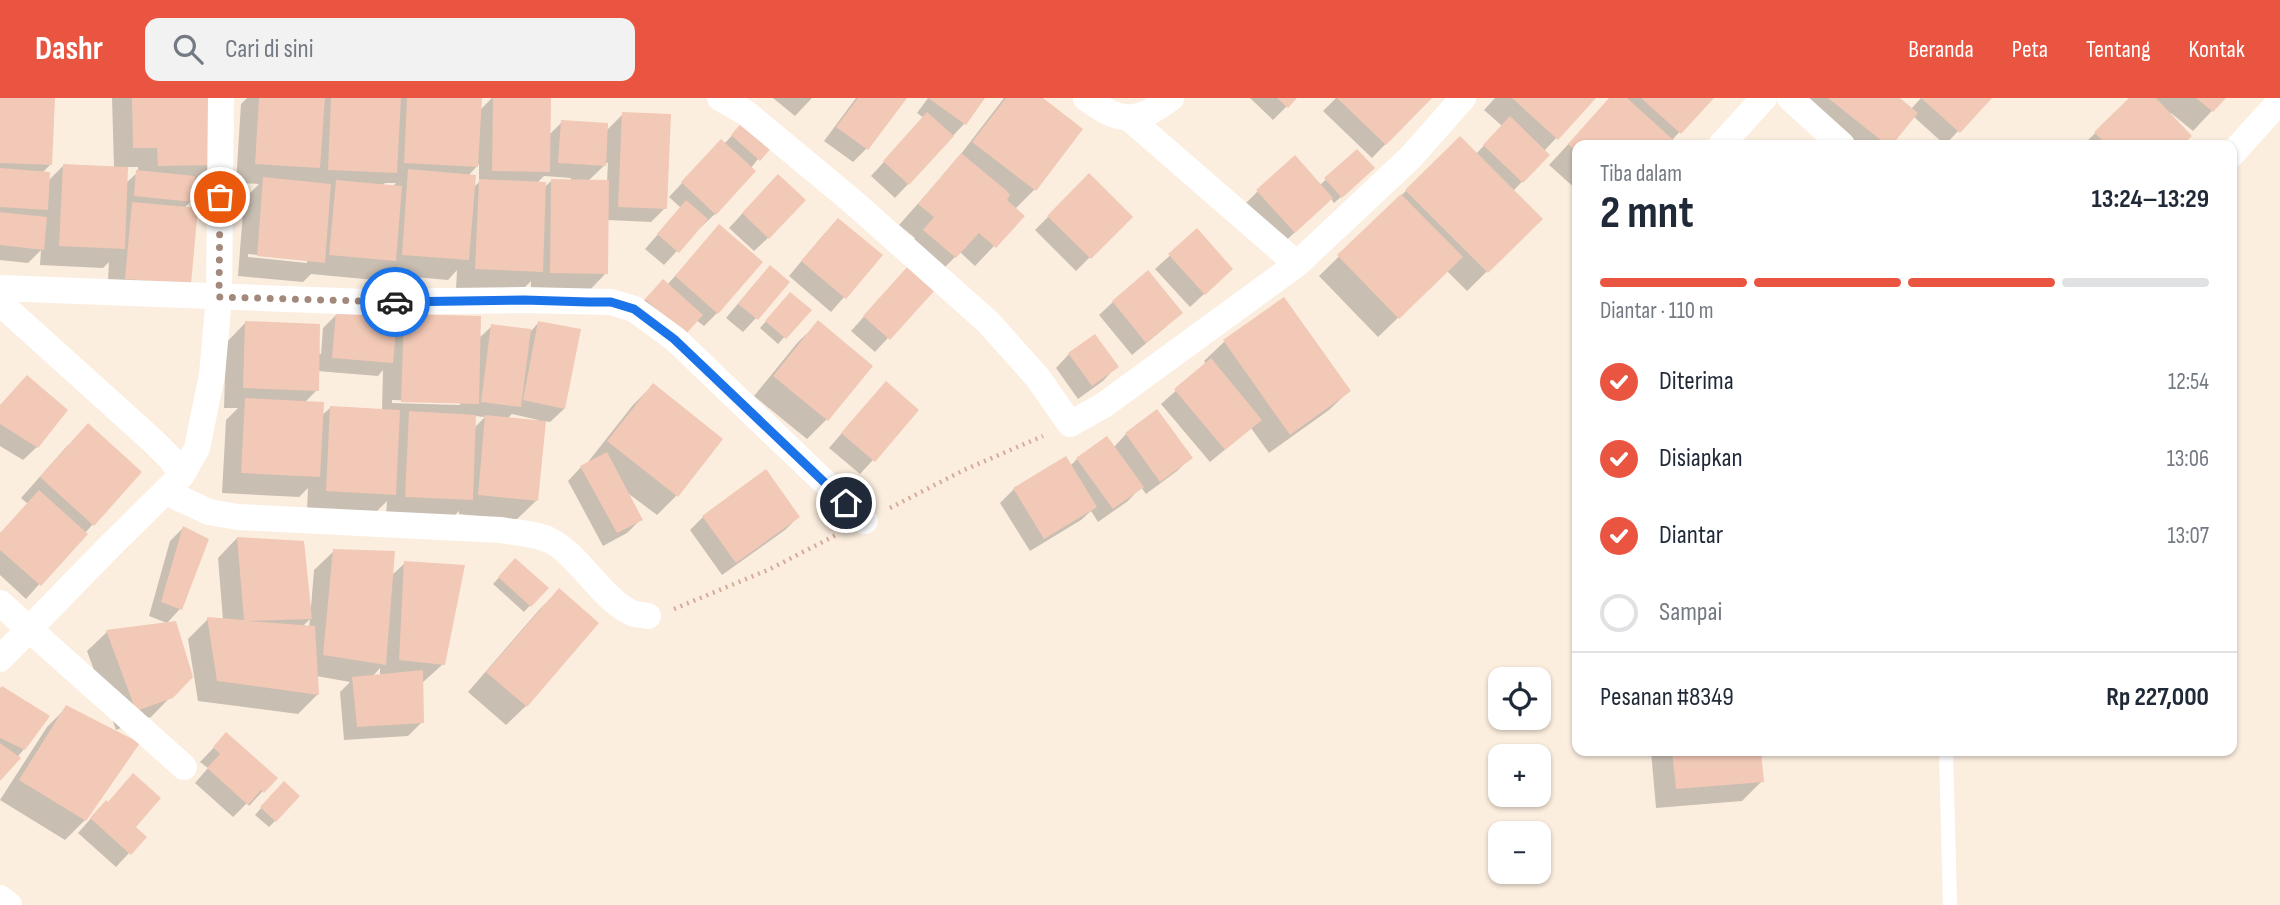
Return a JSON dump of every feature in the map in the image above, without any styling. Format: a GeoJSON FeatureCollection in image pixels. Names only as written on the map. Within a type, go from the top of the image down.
{"type":"FeatureCollection","features":[{"type":"Feature","properties":{"kind":"street"},"geometry":{"type":"LineString","coordinates":[[0,659],[174,484],[197,449],[212,375],[219,297],[220,98]]}},
{"type":"Feature","properties":{"kind":"street"},"geometry":{"type":"LineString","coordinates":[[720,98],[746,113],[843,193],[988,321],[1038,378],[1070,424],[1104,405],[1297,264],[1411,157],[1463,98]]}},
{"type":"Feature","properties":{"kind":"street"},"geometry":{"type":"LineString","coordinates":[[1086,98],[1130,119],[1297,264]]}},
{"type":"Feature","properties":{"kind":"street"},"geometry":{"type":"LineString","coordinates":[[1130,119],[1152,112],[1171,98]]}},
{"type":"Feature","properties":{"kind":"street"},"geometry":{"type":"LineString","coordinates":[[1726,140],[1764,98]]}},
{"type":"Feature","properties":{"kind":"street"},"geometry":{"type":"LineString","coordinates":[[1790,98],[1836,140]]}},
{"type":"Feature","properties":{"kind":"street"},"geometry":{"type":"LineString","coordinates":[[2237,148],[2280,101]]}},
{"type":"Feature","properties":{"kind":"street"},"geometry":{"type":"LineString","coordinates":[[0,288],[366,302],[611,302],[634,309],[674,339],[864,521]]}},
{"type":"Feature","properties":{"kind":"street"},"geometry":{"type":"LineString","coordinates":[[0,303],[152,440],[171,459],[174,484],[209,512],[238,517],[475,529],[541,537],[564,550],[631,613],[648,616]]}},
{"type":"Feature","properties":{"kind":"street"},"geometry":{"type":"LineString","coordinates":[[0,603],[184,767]]}},
{"type":"Feature","properties":{"kind":"street"},"geometry":{"type":"LineString","coordinates":[[0,898],[9,905]]}},
{"type":"Feature","properties":{"kind":"lane"},"geometry":{"type":"LineString","coordinates":[[1946,756],[1950,905]]}},
{"type":"Feature","properties":{"kind":"building"},"geometry":{"type":"Polygon","coordinates":[[[0,98],[55,98],[52,165],[0,163],[0,98]]]}},
{"type":"Feature","properties":{"kind":"building"},"geometry":{"type":"Polygon","coordinates":[[[132,98],[215,98],[217,165],[158,166],[157,148],[133,148],[132,98]]]}},
{"type":"Feature","properties":{"kind":"building"},"geometry":{"type":"Polygon","coordinates":[[[259,98],[325,98],[320,168],[255,164],[259,98]]]}},
{"type":"Feature","properties":{"kind":"building"},"geometry":{"type":"Polygon","coordinates":[[[331,98],[401,98],[397,173],[328,170],[331,98]]]}},
{"type":"Feature","properties":{"kind":"building"},"geometry":{"type":"Polygon","coordinates":[[[407,98],[482,98],[478,167],[404,163],[407,98]]]}},
{"type":"Feature","properties":{"kind":"building"},"geometry":{"type":"Polygon","coordinates":[[[493,98],[551,98],[550,172],[492,171],[493,98]]]}},
{"type":"Feature","properties":{"kind":"building"},"geometry":{"type":"Polygon","coordinates":[[[858,98],[907,98],[868,150],[836,127],[858,98]]]}},
{"type":"Feature","properties":{"kind":"building"},"geometry":{"type":"Polygon","coordinates":[[[928,98],[985,98],[966,125],[928,98]]]}},
{"type":"Feature","properties":{"kind":"building"},"geometry":{"type":"Polygon","coordinates":[[[1006,98],[1043,98],[1083,129],[1036,191],[972,142],[1006,98]]]}},
{"type":"Feature","properties":{"kind":"building"},"geometry":{"type":"Polygon","coordinates":[[[1277,98],[1297,98],[1288,108],[1277,98]]]}},
{"type":"Feature","properties":{"kind":"building"},"geometry":{"type":"Polygon","coordinates":[[[1337,98],[1432,98],[1386,145],[1337,98]]]}},
{"type":"Feature","properties":{"kind":"building"},"geometry":{"type":"Polygon","coordinates":[[[1512,98],[1596,98],[1558,140],[1512,98]]]}},
{"type":"Feature","properties":{"kind":"building"},"geometry":{"type":"Polygon","coordinates":[[[1609,98],[1627,98],[1673,140],[1572,140],[1572,148],[1568,144],[1609,98]]]}},
{"type":"Feature","properties":{"kind":"building"},"geometry":{"type":"Polygon","coordinates":[[[1641,98],[1714,98],[1681,134],[1641,98]]]}},
{"type":"Feature","properties":{"kind":"building"},"geometry":{"type":"Polygon","coordinates":[[[1828,98],[1900,98],[1918,113],[1896,140],[1881,140],[1828,98]]]}},
{"type":"Feature","properties":{"kind":"building"},"geometry":{"type":"Polygon","coordinates":[[[1921,98],[1992,98],[1960,133],[1921,98]]]}},
{"type":"Feature","properties":{"kind":"building"},"geometry":{"type":"Polygon","coordinates":[[[2129,98],[2156,98],[2192,136],[2188,140],[2102,140],[2094,132],[2129,98]]]}},
{"type":"Feature","properties":{"kind":"building"},"geometry":{"type":"Polygon","coordinates":[[[2196,98],[2226,98],[2213,112],[2196,98]]]}},
{"type":"Feature","properties":{"kind":"building"},"geometry":{"type":"Polygon","coordinates":[[[622,112],[671,114],[667,209],[618,207],[622,112]]]}},
{"type":"Feature","properties":{"kind":"building"},"geometry":{"type":"Polygon","coordinates":[[[927,112],[954,136],[909,185],[883,161],[927,112]]]}},
{"type":"Feature","properties":{"kind":"building"},"geometry":{"type":"Polygon","coordinates":[[[1510,116],[1550,155],[1523,183],[1483,145],[1510,116]]]}},
{"type":"Feature","properties":{"kind":"building"},"geometry":{"type":"Polygon","coordinates":[[[561,120],[608,123],[606,166],[558,163],[561,120]]]}},
{"type":"Feature","properties":{"kind":"building"},"geometry":{"type":"Polygon","coordinates":[[[744,120],[773,146],[760,161],[731,135],[744,120]]]}},
{"type":"Feature","properties":{"kind":"building"},"geometry":{"type":"Polygon","coordinates":[[[1460,136],[1543,219],[1488,273],[1405,190],[1460,136]]]}},
{"type":"Feature","properties":{"kind":"building"},"geometry":{"type":"Polygon","coordinates":[[[721,139],[756,171],[716,215],[681,182],[721,139]]]}},
{"type":"Feature","properties":{"kind":"building"},"geometry":{"type":"Polygon","coordinates":[[[1357,149],[1375,168],[1342,198],[1324,178],[1357,149]]]}},
{"type":"Feature","properties":{"kind":"building"},"geometry":{"type":"Polygon","coordinates":[[[961,153],[1007,191],[1010,195],[1007,200],[1025,216],[996,248],[979,233],[956,258],[923,230],[934,217],[918,204],[961,153]]]}},
{"type":"Feature","properties":{"kind":"building"},"geometry":{"type":"Polygon","coordinates":[[[1295,155],[1333,198],[1295,233],[1256,190],[1295,155]]]}},
{"type":"Feature","properties":{"kind":"building"},"geometry":{"type":"Polygon","coordinates":[[[63,164],[128,167],[125,249],[59,246],[63,164]]]}},
{"type":"Feature","properties":{"kind":"building"},"geometry":{"type":"Polygon","coordinates":[[[0,168],[50,172],[48,210],[0,207],[0,168]]]}},
{"type":"Feature","properties":{"kind":"building"},"geometry":{"type":"Polygon","coordinates":[[[408,169],[476,175],[469,260],[402,255],[408,169]]]}},
{"type":"Feature","properties":{"kind":"building"},"geometry":{"type":"Polygon","coordinates":[[[136,170],[195,176],[193,202],[134,196],[136,170]]]}},
{"type":"Feature","properties":{"kind":"building"},"geometry":{"type":"Polygon","coordinates":[[[1089,173],[1133,217],[1091,259],[1047,216],[1089,173]]]}},
{"type":"Feature","properties":{"kind":"building"},"geometry":{"type":"Polygon","coordinates":[[[778,174],[806,200],[769,239],[742,213],[778,174]]]}},
{"type":"Feature","properties":{"kind":"building"},"geometry":{"type":"Polygon","coordinates":[[[263,177],[331,184],[325,263],[257,256],[263,177]]]}},
{"type":"Feature","properties":{"kind":"building"},"geometry":{"type":"Polygon","coordinates":[[[479,179],[546,182],[543,272],[475,269],[479,179]]]}},
{"type":"Feature","properties":{"kind":"building"},"geometry":{"type":"Polygon","coordinates":[[[551,179],[609,180],[608,274],[550,273],[551,179]]]}},
{"type":"Feature","properties":{"kind":"building"},"geometry":{"type":"Polygon","coordinates":[[[336,180],[402,186],[396,261],[329,255],[336,180]]]}},
{"type":"Feature","properties":{"kind":"building"},"geometry":{"type":"Polygon","coordinates":[[[1401,194],[1463,257],[1399,319],[1337,255],[1401,194]]]}},
{"type":"Feature","properties":{"kind":"building"},"geometry":{"type":"Polygon","coordinates":[[[686,200],[708,219],[679,253],[657,234],[686,200]]]}},
{"type":"Feature","properties":{"kind":"building"},"geometry":{"type":"Polygon","coordinates":[[[132,202],[198,208],[191,284],[125,279],[132,202]]]}},
{"type":"Feature","properties":{"kind":"building"},"geometry":{"type":"Polygon","coordinates":[[[0,212],[47,217],[44,250],[0,245],[0,212]]]}},
{"type":"Feature","properties":{"kind":"building"},"geometry":{"type":"Polygon","coordinates":[[[838,218],[883,255],[846,299],[801,261],[838,218]]]}},
{"type":"Feature","properties":{"kind":"building"},"geometry":{"type":"Polygon","coordinates":[[[719,224],[763,262],[718,314],[675,276],[719,224]]]}},
{"type":"Feature","properties":{"kind":"building"},"geometry":{"type":"Polygon","coordinates":[[[1197,228],[1233,269],[1205,295],[1168,254],[1197,228]]]}},
{"type":"Feature","properties":{"kind":"building"},"geometry":{"type":"Polygon","coordinates":[[[770,265],[790,282],[758,320],[738,304],[770,265]]]}},
{"type":"Feature","properties":{"kind":"building"},"geometry":{"type":"Polygon","coordinates":[[[908,266],[935,290],[890,340],[863,316],[908,266]]]}},
{"type":"Feature","properties":{"kind":"building"},"geometry":{"type":"Polygon","coordinates":[[[1148,270],[1183,313],[1146,343],[1112,301],[1148,270]]]}},
{"type":"Feature","properties":{"kind":"building"},"geometry":{"type":"Polygon","coordinates":[[[663,279],[703,315],[685,335],[645,299],[663,279]]]}},
{"type":"Feature","properties":{"kind":"building"},"geometry":{"type":"Polygon","coordinates":[[[790,292],[812,310],[786,339],[765,321],[790,292]]]}},
{"type":"Feature","properties":{"kind":"building"},"geometry":{"type":"Polygon","coordinates":[[[1284,297],[1351,391],[1290,435],[1223,340],[1284,297]]]}},
{"type":"Feature","properties":{"kind":"building"},"geometry":{"type":"Polygon","coordinates":[[[336,312],[397,318],[393,363],[332,358],[336,312]]]}},
{"type":"Feature","properties":{"kind":"building"},"geometry":{"type":"Polygon","coordinates":[[[404,314],[481,316],[479,404],[401,402],[404,314]]]}},
{"type":"Feature","properties":{"kind":"building"},"geometry":{"type":"Polygon","coordinates":[[[818,320],[873,366],[828,421],[773,376],[818,320]]]}},
{"type":"Feature","properties":{"kind":"building"},"geometry":{"type":"Polygon","coordinates":[[[245,321],[320,324],[319,391],[243,388],[245,321]]]}},
{"type":"Feature","properties":{"kind":"building"},"geometry":{"type":"Polygon","coordinates":[[[538,321],[581,329],[565,409],[523,400],[538,321]]]}},
{"type":"Feature","properties":{"kind":"building"},"geometry":{"type":"Polygon","coordinates":[[[491,324],[531,329],[521,407],[481,402],[491,324]]]}},
{"type":"Feature","properties":{"kind":"building"},"geometry":{"type":"Polygon","coordinates":[[[1095,334],[1119,367],[1092,386],[1068,353],[1095,334]]]}},
{"type":"Feature","properties":{"kind":"building"},"geometry":{"type":"Polygon","coordinates":[[[1211,358],[1262,420],[1225,450],[1174,389],[1211,358]]]}},
{"type":"Feature","properties":{"kind":"building"},"geometry":{"type":"Polygon","coordinates":[[[27,375],[68,410],[38,448],[0,424],[0,405],[27,375]]]}},
{"type":"Feature","properties":{"kind":"building"},"geometry":{"type":"Polygon","coordinates":[[[886,381],[919,410],[875,462],[841,433],[886,381]]]}},
{"type":"Feature","properties":{"kind":"building"},"geometry":{"type":"Polygon","coordinates":[[[653,383],[723,439],[678,497],[607,441],[653,383]]]}},
{"type":"Feature","properties":{"kind":"building"},"geometry":{"type":"Polygon","coordinates":[[[245,398],[324,402],[320,477],[241,473],[245,398]]]}},
{"type":"Feature","properties":{"kind":"building"},"geometry":{"type":"Polygon","coordinates":[[[330,406],[400,410],[396,495],[326,491],[330,406]]]}},
{"type":"Feature","properties":{"kind":"building"},"geometry":{"type":"Polygon","coordinates":[[[1157,409],[1193,458],[1160,482],[1125,433],[1157,409]]]}},
{"type":"Feature","properties":{"kind":"building"},"geometry":{"type":"Polygon","coordinates":[[[409,411],[476,415],[473,500],[405,497],[409,411]]]}},
{"type":"Feature","properties":{"kind":"building"},"geometry":{"type":"Polygon","coordinates":[[[485,415],[546,421],[538,501],[478,495],[485,415]]]}},
{"type":"Feature","properties":{"kind":"building"},"geometry":{"type":"Polygon","coordinates":[[[88,423],[142,472],[94,526],[40,477],[88,423]]]}},
{"type":"Feature","properties":{"kind":"building"},"geometry":{"type":"Polygon","coordinates":[[[1107,436],[1144,487],[1113,509],[1076,458],[1107,436]]]}},
{"type":"Feature","properties":{"kind":"building"},"geometry":{"type":"Polygon","coordinates":[[[607,452],[643,520],[617,533],[580,466],[607,452]]]}},
{"type":"Feature","properties":{"kind":"building"},"geometry":{"type":"Polygon","coordinates":[[[1066,456],[1097,507],[1044,539],[1013,488],[1066,456]]]}},
{"type":"Feature","properties":{"kind":"building"},"geometry":{"type":"Polygon","coordinates":[[[766,469],[800,517],[736,563],[702,516],[766,469]]]}},
{"type":"Feature","properties":{"kind":"building"},"geometry":{"type":"Polygon","coordinates":[[[39,490],[88,534],[41,586],[0,550],[0,533],[39,490]]]}},
{"type":"Feature","properties":{"kind":"building"},"geometry":{"type":"Polygon","coordinates":[[[183,526],[209,539],[182,610],[161,602],[183,526]]]}},
{"type":"Feature","properties":{"kind":"building"},"geometry":{"type":"Polygon","coordinates":[[[237,537],[304,541],[312,619],[247,621],[315,626],[319,695],[217,681],[207,617],[244,620],[237,537]]]}},
{"type":"Feature","properties":{"kind":"building"},"geometry":{"type":"Polygon","coordinates":[[[333,549],[395,551],[386,665],[323,655],[333,549]]]}},
{"type":"Feature","properties":{"kind":"building"},"geometry":{"type":"Polygon","coordinates":[[[515,558],[549,588],[531,607],[498,577],[515,558]]]}},
{"type":"Feature","properties":{"kind":"building"},"geometry":{"type":"Polygon","coordinates":[[[404,561],[465,565],[445,665],[399,660],[404,561]]]}},
{"type":"Feature","properties":{"kind":"building"},"geometry":{"type":"Polygon","coordinates":[[[559,588],[599,623],[527,707],[486,672],[559,588]]]}},
{"type":"Feature","properties":{"kind":"building"},"geometry":{"type":"Polygon","coordinates":[[[176,621],[193,677],[173,698],[136,711],[106,630],[176,621]]]}},
{"type":"Feature","properties":{"kind":"building"},"geometry":{"type":"Polygon","coordinates":[[[423,670],[424,723],[357,727],[352,677],[423,670]]]}},
{"type":"Feature","properties":{"kind":"building"},"geometry":{"type":"Polygon","coordinates":[[[2,686],[50,716],[25,750],[0,738],[2,686]]]}},
{"type":"Feature","properties":{"kind":"building"},"geometry":{"type":"Polygon","coordinates":[[[66,705],[140,743],[86,821],[19,780],[66,705]]]}},
{"type":"Feature","properties":{"kind":"building"},"geometry":{"type":"Polygon","coordinates":[[[226,732],[278,778],[264,793],[261,790],[248,805],[207,768],[220,754],[213,747],[226,732]]]}},
{"type":"Feature","properties":{"kind":"building"},"geometry":{"type":"Polygon","coordinates":[[[0,743],[21,758],[0,781],[0,743]]]}},
{"type":"Feature","properties":{"kind":"building"},"geometry":{"type":"Polygon","coordinates":[[[1673,756],[1761,756],[1764,782],[1676,789],[1673,756]]]}},
{"type":"Feature","properties":{"kind":"building"},"geometry":{"type":"Polygon","coordinates":[[[133,773],[161,798],[136,827],[147,837],[131,855],[90,818],[133,773]]]}},
{"type":"Feature","properties":{"kind":"building"},"geometry":{"type":"Polygon","coordinates":[[[284,781],[300,796],[276,822],[260,807],[284,781]]]}},
{"type":"Feature","properties":{"kind":"way so far"},"geometry":{"type":"LineString","coordinates":[[220,197],[219,297],[395,302]]}},
{"type":"Feature","properties":{"kind":"route"},"geometry":{"type":"LineString","coordinates":[[395,302],[611,302],[634,309],[674,339],[846,503]]}}]}
